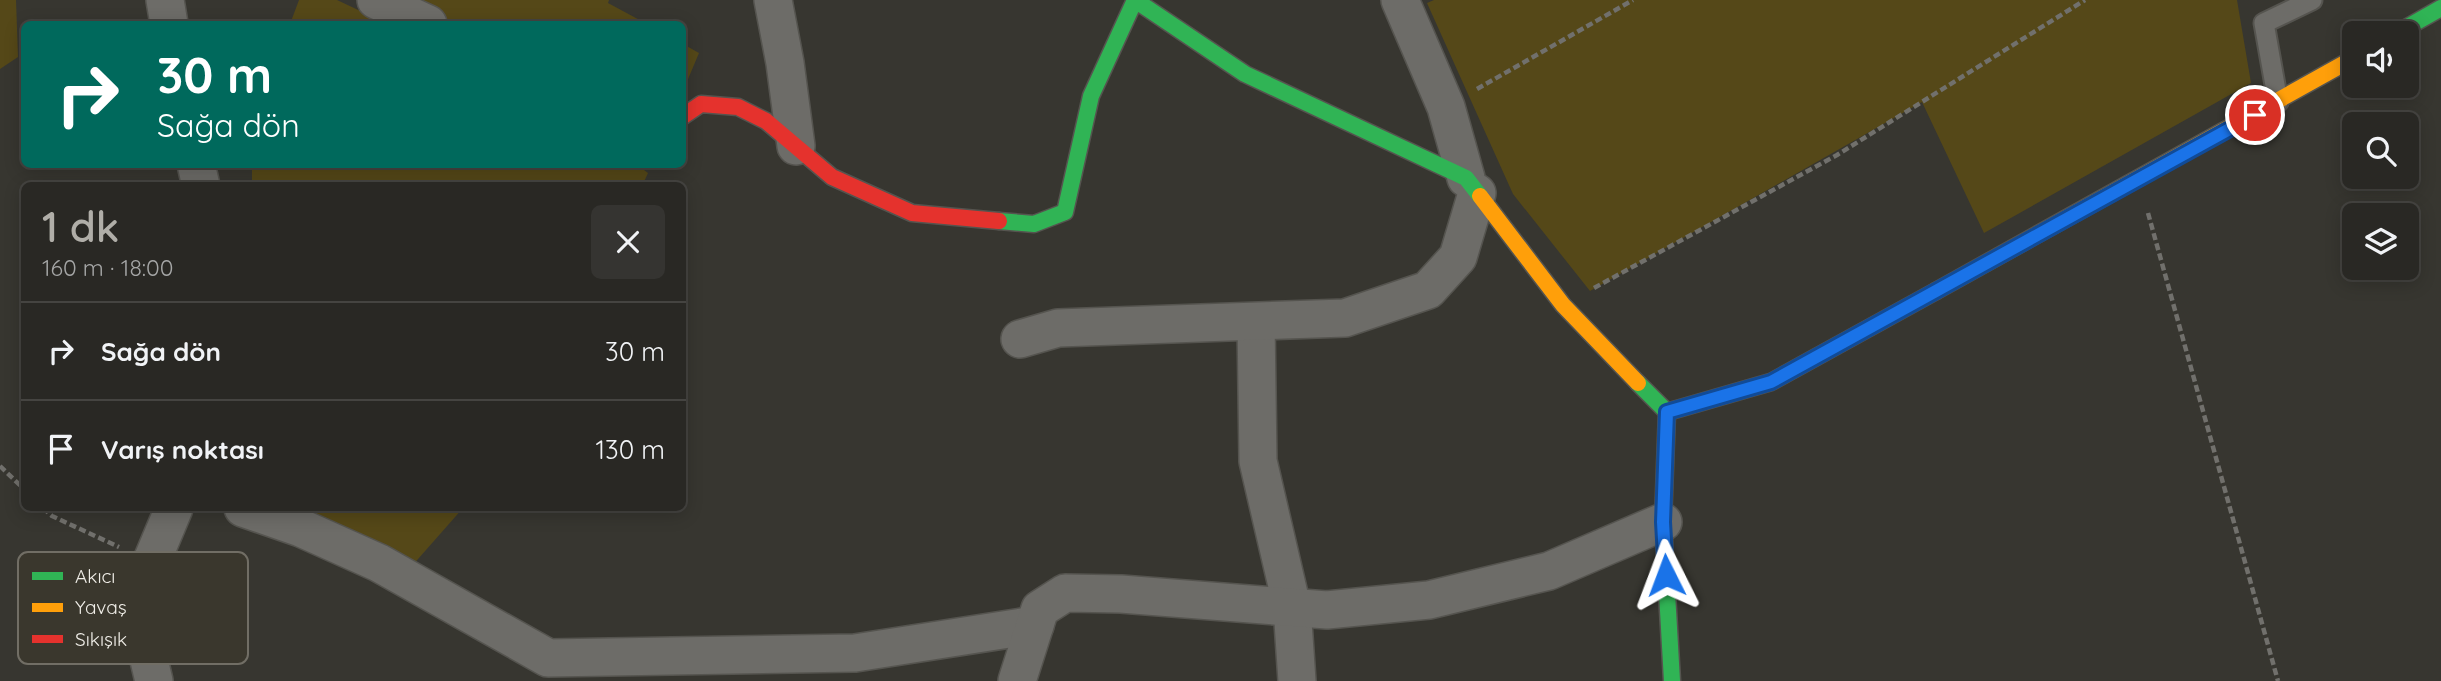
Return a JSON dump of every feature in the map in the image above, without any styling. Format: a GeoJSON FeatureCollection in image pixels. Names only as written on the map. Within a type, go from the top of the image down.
{"type":"FeatureCollection","features":[{"type":"Feature","properties":{"kind":"street"},"geometry":{"type":"LineString","coordinates":[[165,0],[168,21]]}},
{"type":"Feature","properties":{"kind":"street"},"geometry":{"type":"LineString","coordinates":[[376,0],[422,21]]}},
{"type":"Feature","properties":{"kind":"street"},"geometry":{"type":"LineString","coordinates":[[773,0],[796,146]]}},
{"type":"Feature","properties":{"kind":"street"},"geometry":{"type":"LineString","coordinates":[[686,114],[701,104],[738,107],[766,121],[832,177],[912,213],[1034,224],[1065,212],[1091,96],[1135,0],[1245,74],[1472,186]]}},
{"type":"Feature","properties":{"kind":"street"},"geometry":{"type":"LineString","coordinates":[[1400,0],[1446,107],[1472,186],[1563,305],[1667,412],[1663,522],[1672,681]]}},
{"type":"Feature","properties":{"kind":"street"},"geometry":{"type":"LineString","coordinates":[[2418,21],[2441,8]]}},
{"type":"Feature","properties":{"kind":"street"},"geometry":{"type":"LineString","coordinates":[[1667,412],[1771,382],[2342,65]]}},
{"type":"Feature","properties":{"kind":"street"},"geometry":{"type":"LineString","coordinates":[[1020,339],[1058,328],[1345,318],[1429,290],[1458,257],[1472,186]]}},
{"type":"Feature","properties":{"kind":"street"},"geometry":{"type":"LineString","coordinates":[[1256,322],[1258,461],[1293,607],[1297,681]]}},
{"type":"Feature","properties":{"kind":"street"},"geometry":{"type":"LineString","coordinates":[[156,552],[173,511]]}},
{"type":"Feature","properties":{"kind":"street"},"geometry":{"type":"LineString","coordinates":[[252,511],[301,528],[379,563],[548,658],[855,653],[1035,625]]}},
{"type":"Feature","properties":{"kind":"street"},"geometry":{"type":"LineString","coordinates":[[1017,681],[1040,609],[1065,593],[1121,594],[1327,610],[1429,600],[1549,571],[1663,522]]}},
{"type":"Feature","properties":{"kind":"street"},"geometry":{"type":"LineString","coordinates":[[151,664],[155,681]]}},
{"type":"Feature","properties":{"kind":"lane"},"geometry":{"type":"LineString","coordinates":[[2278,102],[2264,23],[2312,0]]}},
{"type":"Feature","properties":{"kind":"path"},"geometry":{"type":"LineString","coordinates":[[1446,107],[1633,0]]}},
{"type":"Feature","properties":{"kind":"path"},"geometry":{"type":"LineString","coordinates":[[1563,305],[1837,155],[2085,0]]}},
{"type":"Feature","properties":{"kind":"path"},"geometry":{"type":"LineString","coordinates":[[2139,179],[2278,681]]}},
{"type":"Feature","properties":{"kind":"path"},"geometry":{"type":"LineString","coordinates":[[0,466],[21,486]]}},
{"type":"Feature","properties":{"kind":"path"},"geometry":{"type":"LineString","coordinates":[[46,511],[128,552]]}},
{"type":"Feature","properties":{"kind":"shaded area"},"geometry":{"type":"Polygon","coordinates":[[[0,0],[16,0],[18,57],[0,69],[0,0]]]}},
{"type":"Feature","properties":{"kind":"shaded area"},"geometry":{"type":"Polygon","coordinates":[[[299,0],[337,0],[382,21],[291,21],[299,0]]]}},
{"type":"Feature","properties":{"kind":"shaded area"},"geometry":{"type":"Polygon","coordinates":[[[406,0],[609,0],[608,3],[641,21],[450,21],[406,0]]]}},
{"type":"Feature","properties":{"kind":"shaded area"},"geometry":{"type":"Polygon","coordinates":[[[1434,0],[2237,0],[2251,83],[1984,233],[1922,102],[1590,291],[1513,194],[1427,3],[1434,0]]]}},
{"type":"Feature","properties":{"kind":"shaded area"},"geometry":{"type":"Polygon","coordinates":[[[686,46],[699,53],[686,84],[686,46]]]}},
{"type":"Feature","properties":{"kind":"shaded area"},"geometry":{"type":"Polygon","coordinates":[[[252,168],[641,168],[648,173],[644,182],[252,182],[252,168]]]}},
{"type":"Feature","properties":{"kind":"shaded area"},"geometry":{"type":"Polygon","coordinates":[[[311,511],[460,511],[411,567],[311,511]]]}},
{"type":"Feature","properties":{"kind":"traffic: fast"},"geometry":{"type":"LineString","coordinates":[[999,221],[1034,224],[1065,212],[1091,96],[1135,0],[1245,74],[1466,178],[1480,196]]}},
{"type":"Feature","properties":{"kind":"traffic: fast"},"geometry":{"type":"LineString","coordinates":[[2418,21],[2441,8]]}},
{"type":"Feature","properties":{"kind":"traffic: fast"},"geometry":{"type":"LineString","coordinates":[[1638,383],[1667,412],[1663,522],[1672,681]]}},
{"type":"Feature","properties":{"kind":"traffic: slow"},"geometry":{"type":"LineString","coordinates":[[1936,291],[2342,65]]}},
{"type":"Feature","properties":{"kind":"traffic: slow"},"geometry":{"type":"LineString","coordinates":[[1480,196],[1563,305],[1638,383]]}},
{"type":"Feature","properties":{"kind":"traffic: jam"},"geometry":{"type":"LineString","coordinates":[[686,114],[701,104],[738,107],[766,121],[832,177],[912,213],[999,221]]}},
{"type":"Feature","properties":{"kind":"traffic: jam"},"geometry":{"type":"LineString","coordinates":[[1667,412],[1771,382],[1936,291]]}},
{"type":"Feature","properties":{"kind":"route"},"geometry":{"type":"LineString","coordinates":[[1666,575],[1663,522],[1667,412],[1771,382],[2255,115]]}}]}
